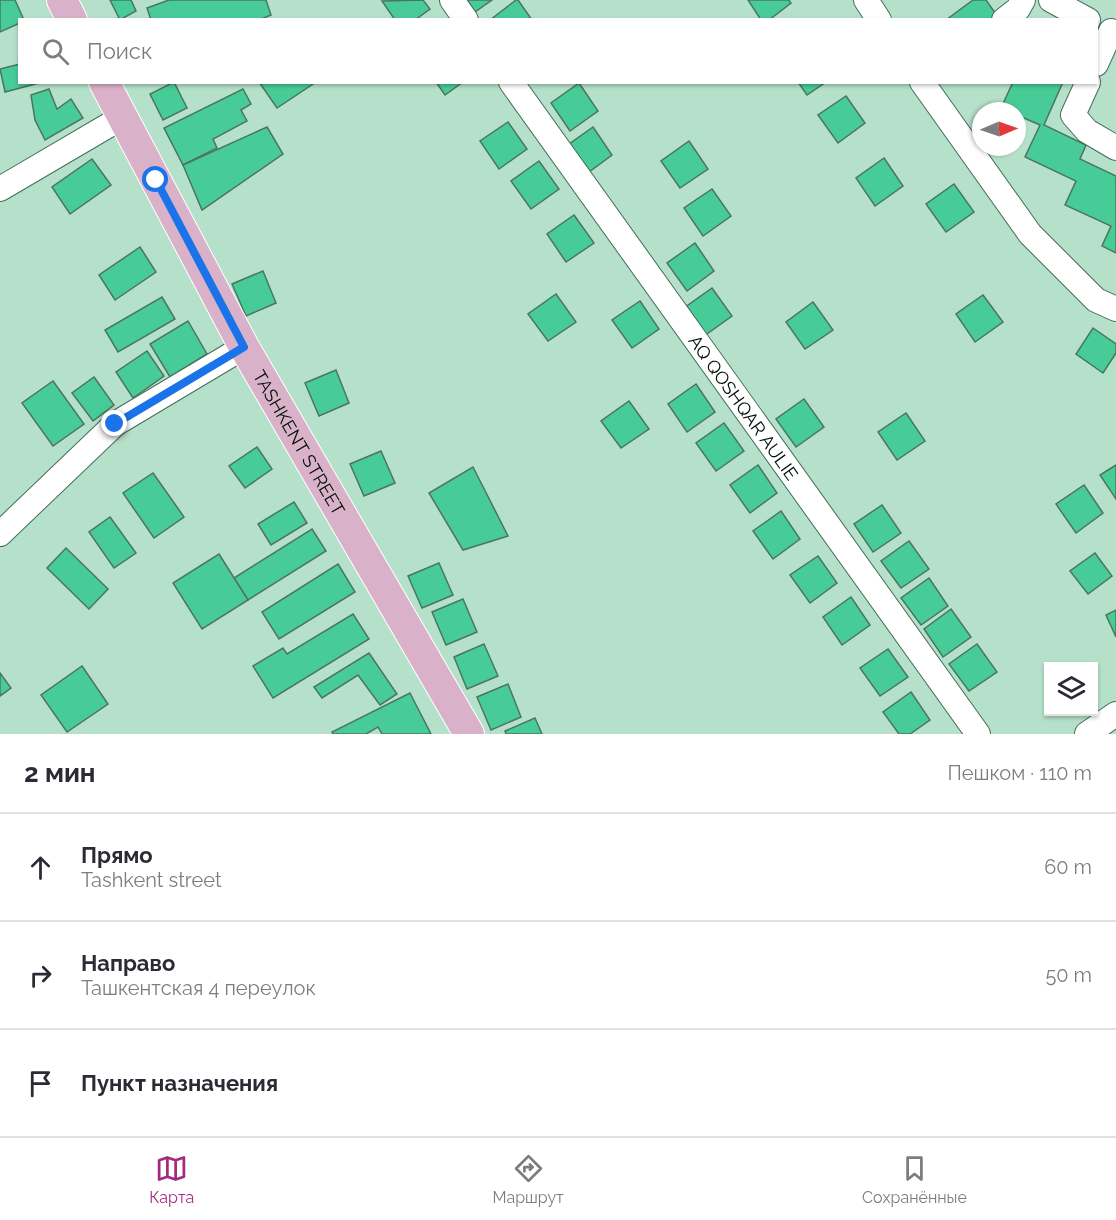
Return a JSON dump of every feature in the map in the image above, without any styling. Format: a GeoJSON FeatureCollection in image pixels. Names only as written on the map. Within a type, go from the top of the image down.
{"type":"FeatureCollection","features":[{"type":"Feature","properties":{"kind":"main road"},"geometry":{"type":"LineString","coordinates":[[62,0],[71,18]]}},
{"type":"Feature","properties":{"kind":"main road","name":"TASHKENT STREET"},"geometry":{"type":"LineString","coordinates":[[105,84],[244,347],[469,734]]}},
{"type":"Feature","properties":{"kind":"street"},"geometry":{"type":"LineString","coordinates":[[452,0],[465,18]]}},
{"type":"Feature","properties":{"kind":"street"},"geometry":{"type":"LineString","coordinates":[[866,0],[878,18]]}},
{"type":"Feature","properties":{"kind":"street"},"geometry":{"type":"LineString","coordinates":[[1007,18],[1018,9],[1023,0]]}},
{"type":"Feature","properties":{"kind":"street"},"geometry":{"type":"LineString","coordinates":[[1055,1],[1085,18]]}},
{"type":"Feature","properties":{"kind":"street"},"geometry":{"type":"LineString","coordinates":[[1098,58],[1108,30]]}},
{"type":"Feature","properties":{"kind":"street","name":"AQ QOSHQAR AULIE"},"geometry":{"type":"LineString","coordinates":[[512,84],[978,734]]}},
{"type":"Feature","properties":{"kind":"street"},"geometry":{"type":"LineString","coordinates":[[923,84],[1030,234],[1096,300],[1116,309]]}},
{"type":"Feature","properties":{"kind":"street"},"geometry":{"type":"LineString","coordinates":[[1087,84],[1073,115],[1086,131],[1116,148]]}},
{"type":"Feature","properties":{"kind":"street"},"geometry":{"type":"LineString","coordinates":[[0,189],[122,118]]}},
{"type":"Feature","properties":{"kind":"street"},"geometry":{"type":"LineString","coordinates":[[0,534],[115,424],[244,347]]}},
{"type":"Feature","properties":{"kind":"street"},"geometry":{"type":"LineString","coordinates":[[1087,734],[1116,714]]}},
{"type":"Feature","properties":{"kind":"building"},"geometry":{"type":"Polygon","coordinates":[[[0,0],[15,0],[23,18],[18,18],[18,24],[0,32],[0,0]]]}},
{"type":"Feature","properties":{"kind":"building"},"geometry":{"type":"Polygon","coordinates":[[[110,0],[131,0],[136,11],[119,18],[110,0]]]}},
{"type":"Feature","properties":{"kind":"building"},"geometry":{"type":"Polygon","coordinates":[[[169,0],[266,0],[271,15],[264,18],[150,18],[147,8],[169,0]]]}},
{"type":"Feature","properties":{"kind":"building"},"geometry":{"type":"Polygon","coordinates":[[[423,0],[430,9],[418,18],[394,18],[382,1],[423,0]]]}},
{"type":"Feature","properties":{"kind":"building"},"geometry":{"type":"Polygon","coordinates":[[[467,0],[492,0],[475,12],[467,0]]]}},
{"type":"Feature","properties":{"kind":"building"},"geometry":{"type":"Polygon","coordinates":[[[518,0],[531,18],[493,18],[518,0]]]}},
{"type":"Feature","properties":{"kind":"building"},"geometry":{"type":"Polygon","coordinates":[[[748,0],[789,0],[791,3],[772,18],[760,18],[748,0]]]}},
{"type":"Feature","properties":{"kind":"building"},"geometry":{"type":"Polygon","coordinates":[[[973,0],[986,0],[998,17],[997,18],[949,18],[973,0]]]}},
{"type":"Feature","properties":{"kind":"building"},"geometry":{"type":"Polygon","coordinates":[[[18,64],[18,84],[35,84],[5,92],[0,69],[18,64]]]}},
{"type":"Feature","properties":{"kind":"building"},"geometry":{"type":"Polygon","coordinates":[[[170,84],[175,84],[187,108],[163,120],[150,94],[170,84]]]}},
{"type":"Feature","properties":{"kind":"building"},"geometry":{"type":"Polygon","coordinates":[[[260,84],[313,84],[277,108],[260,84]]]}},
{"type":"Feature","properties":{"kind":"building"},"geometry":{"type":"Polygon","coordinates":[[[437,84],[460,84],[445,95],[437,84]]]}},
{"type":"Feature","properties":{"kind":"building"},"geometry":{"type":"Polygon","coordinates":[[[580,84],[598,111],[570,131],[551,103],[580,84]]]}},
{"type":"Feature","properties":{"kind":"building"},"geometry":{"type":"Polygon","coordinates":[[[799,84],[823,84],[807,95],[799,84]]]}},
{"type":"Feature","properties":{"kind":"building"},"geometry":{"type":"Polygon","coordinates":[[[1012,84],[1062,84],[1044,125],[1086,145],[1080,159],[1116,176],[1116,253],[1102,246],[1111,226],[1065,205],[1076,181],[1025,157],[1040,125],[1026,119],[1026,102],[1004,102],[1012,84]]]}},
{"type":"Feature","properties":{"kind":"building"},"geometry":{"type":"Polygon","coordinates":[[[49,89],[57,109],[71,99],[83,118],[45,140],[35,120],[31,95],[49,89]]]}},
{"type":"Feature","properties":{"kind":"building"},"geometry":{"type":"Polygon","coordinates":[[[243,89],[251,104],[241,110],[247,121],[213,139],[217,148],[183,165],[164,128],[243,89]]]}},
{"type":"Feature","properties":{"kind":"building"},"geometry":{"type":"Polygon","coordinates":[[[846,96],[865,123],[838,143],[818,115],[846,96]]]}},
{"type":"Feature","properties":{"kind":"building"},"geometry":{"type":"Polygon","coordinates":[[[508,122],[527,149],[499,169],[480,141],[508,122]]]}},
{"type":"Feature","properties":{"kind":"building"},"geometry":{"type":"Polygon","coordinates":[[[267,127],[283,154],[202,210],[183,165],[267,127]]]}},
{"type":"Feature","properties":{"kind":"building"},"geometry":{"type":"Polygon","coordinates":[[[593,127],[612,155],[585,175],[565,147],[593,127]]]}},
{"type":"Feature","properties":{"kind":"building"},"geometry":{"type":"Polygon","coordinates":[[[689,141],[708,169],[680,188],[661,161],[689,141]]]}},
{"type":"Feature","properties":{"kind":"building"},"geometry":{"type":"Polygon","coordinates":[[[884,158],[903,186],[875,206],[856,178],[884,158]]]}},
{"type":"Feature","properties":{"kind":"building"},"geometry":{"type":"Polygon","coordinates":[[[92,159],[111,185],[70,214],[52,187],[92,159]]]}},
{"type":"Feature","properties":{"kind":"building"},"geometry":{"type":"Polygon","coordinates":[[[539,161],[559,189],[531,209],[511,181],[539,161]]]}},
{"type":"Feature","properties":{"kind":"building"},"geometry":{"type":"Polygon","coordinates":[[[954,184],[974,212],[946,232],[926,204],[954,184]]]}},
{"type":"Feature","properties":{"kind":"building"},"geometry":{"type":"Polygon","coordinates":[[[712,189],[731,216],[703,236],[684,208],[712,189]]]}},
{"type":"Feature","properties":{"kind":"building"},"geometry":{"type":"Polygon","coordinates":[[[574,215],[594,243],[566,262],[547,234],[574,215]]]}},
{"type":"Feature","properties":{"kind":"building"},"geometry":{"type":"Polygon","coordinates":[[[695,243],[714,271],[687,291],[667,263],[695,243]]]}},
{"type":"Feature","properties":{"kind":"building"},"geometry":{"type":"Polygon","coordinates":[[[140,247],[156,272],[115,300],[99,275],[140,247]]]}},
{"type":"Feature","properties":{"kind":"building"},"geometry":{"type":"Polygon","coordinates":[[[263,271],[276,303],[246,316],[232,284],[263,271]]]}},
{"type":"Feature","properties":{"kind":"building"},"geometry":{"type":"Polygon","coordinates":[[[712,288],[732,316],[704,336],[684,308],[712,288]]]}},
{"type":"Feature","properties":{"kind":"building"},"geometry":{"type":"Polygon","coordinates":[[[556,294],[576,322],[548,341],[528,314],[556,294]]]}},
{"type":"Feature","properties":{"kind":"building"},"geometry":{"type":"Polygon","coordinates":[[[983,295],[1003,322],[975,342],[956,314],[983,295]]]}},
{"type":"Feature","properties":{"kind":"building"},"geometry":{"type":"Polygon","coordinates":[[[162,297],[175,319],[118,352],[105,330],[162,297]]]}},
{"type":"Feature","properties":{"kind":"building"},"geometry":{"type":"Polygon","coordinates":[[[640,301],[659,329],[632,348],[612,320],[640,301]]]}},
{"type":"Feature","properties":{"kind":"building"},"geometry":{"type":"Polygon","coordinates":[[[813,302],[833,330],[805,349],[786,322],[813,302]]]}},
{"type":"Feature","properties":{"kind":"building"},"geometry":{"type":"Polygon","coordinates":[[[188,321],[207,354],[170,377],[150,344],[188,321]]]}},
{"type":"Feature","properties":{"kind":"building"},"geometry":{"type":"Polygon","coordinates":[[[1093,328],[1116,344],[1116,353],[1103,373],[1076,354],[1093,328]]]}},
{"type":"Feature","properties":{"kind":"building"},"geometry":{"type":"Polygon","coordinates":[[[147,351],[164,376],[133,398],[116,372],[147,351]]]}},
{"type":"Feature","properties":{"kind":"building"},"geometry":{"type":"Polygon","coordinates":[[[336,370],[349,403],[319,416],[305,383],[336,370]]]}},
{"type":"Feature","properties":{"kind":"building"},"geometry":{"type":"Polygon","coordinates":[[[94,377],[114,405],[93,421],[72,393],[94,377]]]}},
{"type":"Feature","properties":{"kind":"building"},"geometry":{"type":"Polygon","coordinates":[[[53,381],[84,424],[53,446],[22,403],[53,381]]]}},
{"type":"Feature","properties":{"kind":"building"},"geometry":{"type":"Polygon","coordinates":[[[696,384],[715,412],[687,432],[668,404],[696,384]]]}},
{"type":"Feature","properties":{"kind":"building"},"geometry":{"type":"Polygon","coordinates":[[[804,399],[824,427],[796,447],[776,419],[804,399]]]}},
{"type":"Feature","properties":{"kind":"building"},"geometry":{"type":"Polygon","coordinates":[[[629,401],[649,429],[621,448],[601,421],[629,401]]]}},
{"type":"Feature","properties":{"kind":"building"},"geometry":{"type":"Polygon","coordinates":[[[906,413],[925,441],[897,460],[878,432],[906,413]]]}},
{"type":"Feature","properties":{"kind":"building"},"geometry":{"type":"Polygon","coordinates":[[[724,423],[744,451],[716,471],[696,443],[724,423]]]}},
{"type":"Feature","properties":{"kind":"building"},"geometry":{"type":"Polygon","coordinates":[[[257,447],[272,469],[245,488],[229,466],[257,447]]]}},
{"type":"Feature","properties":{"kind":"building"},"geometry":{"type":"Polygon","coordinates":[[[381,451],[395,483],[364,496],[350,464],[381,451]]]}},
{"type":"Feature","properties":{"kind":"building"},"geometry":{"type":"Polygon","coordinates":[[[758,465],[777,493],[750,513],[730,485],[758,465]]]}},
{"type":"Feature","properties":{"kind":"building"},"geometry":{"type":"Polygon","coordinates":[[[1116,465],[1116,499],[1100,475],[1116,465]]]}},
{"type":"Feature","properties":{"kind":"building"},"geometry":{"type":"Polygon","coordinates":[[[473,467],[508,536],[463,550],[429,493],[473,467]]]}},
{"type":"Feature","properties":{"kind":"building"},"geometry":{"type":"Polygon","coordinates":[[[153,473],[184,517],[154,538],[123,493],[153,473]]]}},
{"type":"Feature","properties":{"kind":"building"},"geometry":{"type":"Polygon","coordinates":[[[1084,485],[1103,513],[1076,533],[1056,504],[1084,485]]]}},
{"type":"Feature","properties":{"kind":"building"},"geometry":{"type":"Polygon","coordinates":[[[294,502],[307,523],[271,545],[258,524],[294,502]]]}},
{"type":"Feature","properties":{"kind":"building"},"geometry":{"type":"Polygon","coordinates":[[[882,505],[901,533],[873,552],[854,524],[882,505]]]}},
{"type":"Feature","properties":{"kind":"building"},"geometry":{"type":"Polygon","coordinates":[[[781,511],[800,539],[773,559],[753,531],[781,511]]]}},
{"type":"Feature","properties":{"kind":"building"},"geometry":{"type":"Polygon","coordinates":[[[110,517],[136,553],[114,568],[89,532],[110,517]]]}},
{"type":"Feature","properties":{"kind":"building"},"geometry":{"type":"Polygon","coordinates":[[[312,529],[326,551],[248,600],[234,578],[312,529]]]}},
{"type":"Feature","properties":{"kind":"building"},"geometry":{"type":"Polygon","coordinates":[[[909,541],[929,569],[901,588],[881,561],[909,541]]]}},
{"type":"Feature","properties":{"kind":"building"},"geometry":{"type":"Polygon","coordinates":[[[66,548],[108,589],[89,609],[47,568],[66,548]]]}},
{"type":"Feature","properties":{"kind":"building"},"geometry":{"type":"Polygon","coordinates":[[[1095,553],[1112,576],[1088,594],[1070,571],[1095,553]]]}},
{"type":"Feature","properties":{"kind":"building"},"geometry":{"type":"Polygon","coordinates":[[[219,554],[248,600],[202,629],[173,583],[219,554]]]}},
{"type":"Feature","properties":{"kind":"building"},"geometry":{"type":"Polygon","coordinates":[[[818,556],[837,583],[810,603],[790,575],[818,556]]]}},
{"type":"Feature","properties":{"kind":"building"},"geometry":{"type":"Polygon","coordinates":[[[439,563],[453,595],[422,608],[408,576],[439,563]]]}},
{"type":"Feature","properties":{"kind":"building"},"geometry":{"type":"Polygon","coordinates":[[[338,564],[355,592],[279,639],[262,612],[338,564]]]}},
{"type":"Feature","properties":{"kind":"building"},"geometry":{"type":"Polygon","coordinates":[[[929,578],[948,606],[921,625],[901,598],[929,578]]]}},
{"type":"Feature","properties":{"kind":"building"},"geometry":{"type":"Polygon","coordinates":[[[851,597],[870,625],[842,645],[823,617],[851,597]]]}},
{"type":"Feature","properties":{"kind":"building"},"geometry":{"type":"Polygon","coordinates":[[[463,599],[477,632],[446,645],[432,612],[463,599]]]}},
{"type":"Feature","properties":{"kind":"building"},"geometry":{"type":"Polygon","coordinates":[[[951,609],[971,637],[943,657],[924,629],[951,609]]]}},
{"type":"Feature","properties":{"kind":"building"},"geometry":{"type":"Polygon","coordinates":[[[1116,610],[1116,637],[1106,615],[1116,610]]]}},
{"type":"Feature","properties":{"kind":"building"},"geometry":{"type":"Polygon","coordinates":[[[353,614],[369,639],[273,698],[253,666],[283,648],[287,654],[353,614]]]}},
{"type":"Feature","properties":{"kind":"building"},"geometry":{"type":"Polygon","coordinates":[[[484,644],[498,676],[467,689],[454,657],[484,644]]]}},
{"type":"Feature","properties":{"kind":"building"},"geometry":{"type":"Polygon","coordinates":[[[977,644],[997,672],[969,691],[949,664],[977,644]]]}},
{"type":"Feature","properties":{"kind":"building"},"geometry":{"type":"Polygon","coordinates":[[[888,649],[908,677],[880,696],[860,668],[888,649]]]}},
{"type":"Feature","properties":{"kind":"building"},"geometry":{"type":"Polygon","coordinates":[[[369,653],[397,694],[380,705],[358,675],[322,698],[314,687],[369,653]]]}},
{"type":"Feature","properties":{"kind":"building"},"geometry":{"type":"Polygon","coordinates":[[[82,666],[108,704],[67,732],[41,695],[82,666]]]}},
{"type":"Feature","properties":{"kind":"building"},"geometry":{"type":"Polygon","coordinates":[[[0,673],[11,688],[0,696],[0,673]]]}},
{"type":"Feature","properties":{"kind":"building"},"geometry":{"type":"Polygon","coordinates":[[[508,684],[521,717],[491,730],[477,697],[508,684]]]}},
{"type":"Feature","properties":{"kind":"building"},"geometry":{"type":"Polygon","coordinates":[[[911,692],[930,720],[910,734],[899,734],[883,712],[911,692]]]}},
{"type":"Feature","properties":{"kind":"building"},"geometry":{"type":"Polygon","coordinates":[[[410,693],[431,734],[382,734],[378,727],[366,734],[333,734],[332,732],[410,693]]]}},
{"type":"Feature","properties":{"kind":"building"},"geometry":{"type":"Polygon","coordinates":[[[535,718],[542,734],[506,734],[505,731],[535,718]]]}},
{"type":"Feature","properties":{"kind":"route"},"geometry":{"type":"LineString","coordinates":[[115,424],[244,347],[156,180]]}}]}
